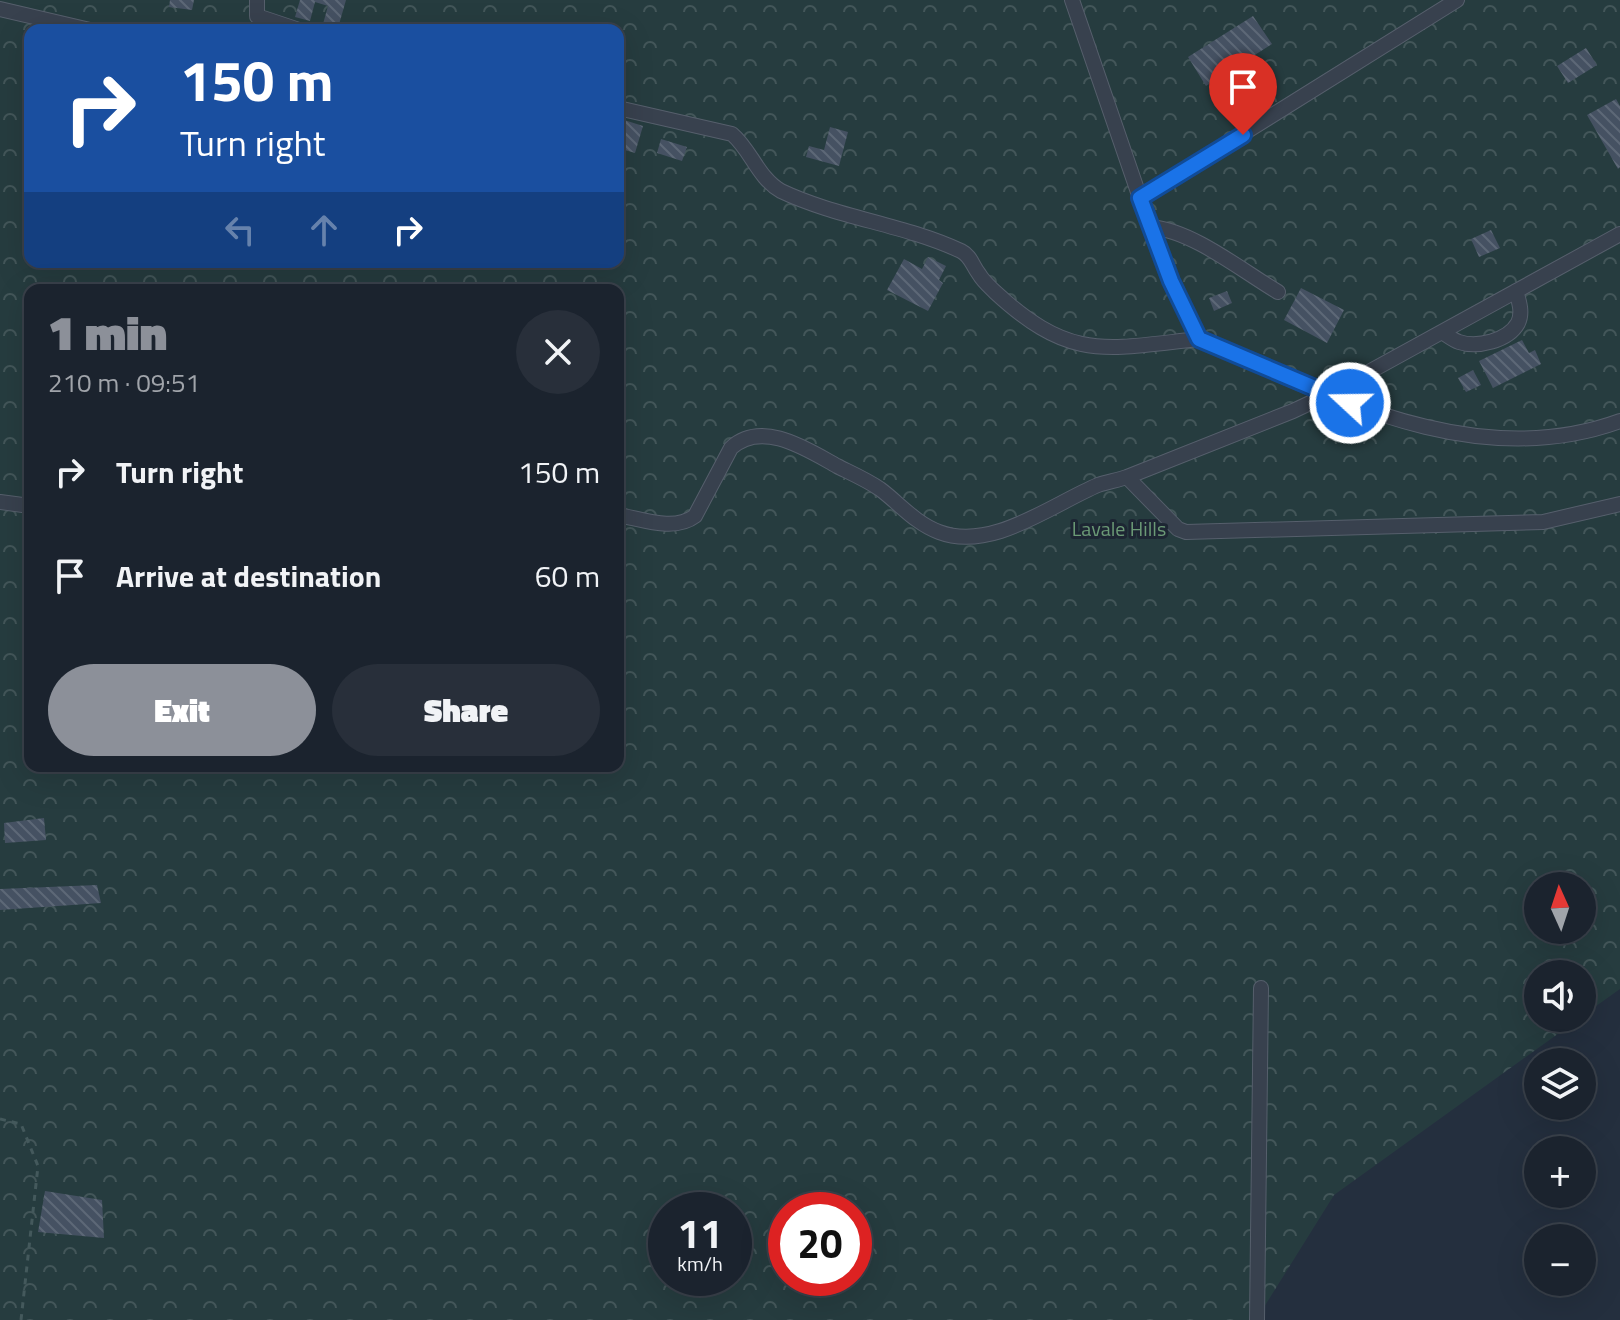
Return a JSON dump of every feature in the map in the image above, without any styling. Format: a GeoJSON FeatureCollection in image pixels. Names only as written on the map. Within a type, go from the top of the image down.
{"type":"FeatureCollection","features":[{"type":"Feature","properties":{"kind":"street"},"geometry":{"type":"LineString","coordinates":[[253,24],[257,16],[257,0]]}},
{"type":"Feature","properties":{"kind":"street"},"geometry":{"type":"LineString","coordinates":[[1072,0],[1171,281],[1199,339]]}},
{"type":"Feature","properties":{"kind":"street"},"geometry":{"type":"LineString","coordinates":[[1140,198],[1457,0]]}},
{"type":"Feature","properties":{"kind":"street"},"geometry":{"type":"LineString","coordinates":[[0,9],[64,24]]}},
{"type":"Feature","properties":{"kind":"street"},"geometry":{"type":"LineString","coordinates":[[257,16],[281,24]]}},
{"type":"Feature","properties":{"kind":"street"},"geometry":{"type":"LineString","coordinates":[[624,109],[732,134],[743,144],[770,185],[781,191],[934,238],[968,254],[979,275],[996,293],[1037,326],[1060,339],[1086,347],[1116,348],[1199,339],[1327,395],[1418,426],[1465,436],[1511,440],[1575,434],[1620,421]]}},
{"type":"Feature","properties":{"kind":"street"},"geometry":{"type":"LineString","coordinates":[[1151,227],[1187,237],[1278,292]]}},
{"type":"Feature","properties":{"kind":"street"},"geometry":{"type":"LineString","coordinates":[[624,516],[674,525],[686,523],[695,516],[731,448],[740,441],[766,436],[801,447],[879,489],[928,527],[962,538],[989,534],[1045,512],[1099,485],[1127,477],[1327,395],[1620,234]]}},
{"type":"Feature","properties":{"kind":"street"},"geometry":{"type":"LineString","coordinates":[[1442,332],[1459,342],[1477,344],[1509,333],[1519,322],[1521,307],[1516,291]]}},
{"type":"Feature","properties":{"kind":"street"},"geometry":{"type":"LineString","coordinates":[[1127,477],[1178,529],[1186,532],[1543,522],[1620,504]]}},
{"type":"Feature","properties":{"kind":"street"},"geometry":{"type":"LineString","coordinates":[[0,502],[24,505]]}},
{"type":"Feature","properties":{"kind":"street"},"geometry":{"type":"LineString","coordinates":[[1257,1320],[1261,988]]}},
{"type":"Feature","properties":{"kind":"path"},"geometry":{"type":"LineString","coordinates":[[0,1119],[21,1124],[38,1166],[21,1320]]}},
{"type":"Feature","properties":{"kind":"green space","name":"Lavale Hills"},"geometry":{"type":"Polygon","coordinates":[[[0,0],[1620,0],[1620,989],[1596,1006],[1596,960],[1524,960],[1524,1032],[1561,1032],[1538,1048],[1524,1048],[1524,1058],[1334,1195],[1256,1320],[0,1320],[0,0]]]}},
{"type":"Feature","properties":{"kind":"building"},"geometry":{"type":"Polygon","coordinates":[[[170,0],[194,0],[192,10],[169,7],[170,0]]]}},
{"type":"Feature","properties":{"kind":"building"},"geometry":{"type":"Polygon","coordinates":[[[300,0],[346,0],[339,24],[323,24],[328,6],[315,2],[310,21],[295,17],[300,0]]]}},
{"type":"Feature","properties":{"kind":"building"},"geometry":{"type":"Polygon","coordinates":[[[1253,16],[1272,44],[1206,86],[1188,57],[1253,16]]]}},
{"type":"Feature","properties":{"kind":"building"},"geometry":{"type":"Polygon","coordinates":[[[1586,48],[1597,65],[1568,83],[1557,66],[1586,48]]]}},
{"type":"Feature","properties":{"kind":"building"},"geometry":{"type":"Polygon","coordinates":[[[1616,99],[1620,106],[1618,169],[1587,115],[1616,99]]]}},
{"type":"Feature","properties":{"kind":"building"},"geometry":{"type":"Polygon","coordinates":[[[624,120],[643,126],[635,153],[624,150],[624,120]]]}},
{"type":"Feature","properties":{"kind":"building"},"geometry":{"type":"Polygon","coordinates":[[[830,127],[848,132],[839,166],[806,157],[809,146],[824,150],[830,127]]]}},
{"type":"Feature","properties":{"kind":"building"},"geometry":{"type":"Polygon","coordinates":[[[661,139],[687,147],[682,161],[657,153],[661,139]]]}},
{"type":"Feature","properties":{"kind":"building"},"geometry":{"type":"Polygon","coordinates":[[[1491,230],[1500,248],[1479,257],[1471,239],[1491,230]]]}},
{"type":"Feature","properties":{"kind":"building"},"geometry":{"type":"Polygon","coordinates":[[[928,257],[946,266],[939,280],[943,283],[928,311],[887,290],[904,259],[922,269],[928,257]]]}},
{"type":"Feature","properties":{"kind":"building"},"geometry":{"type":"Polygon","coordinates":[[[1301,288],[1344,310],[1327,343],[1284,320],[1301,288]]]}},
{"type":"Feature","properties":{"kind":"building"},"geometry":{"type":"Polygon","coordinates":[[[1227,291],[1232,303],[1214,311],[1209,298],[1227,291]]]}},
{"type":"Feature","properties":{"kind":"building"},"geometry":{"type":"Polygon","coordinates":[[[1522,340],[1529,353],[1535,350],[1541,364],[1493,388],[1479,361],[1522,340]]]}},
{"type":"Feature","properties":{"kind":"building"},"geometry":{"type":"Polygon","coordinates":[[[1473,370],[1481,385],[1466,392],[1458,378],[1473,370]]]}},
{"type":"Feature","properties":{"kind":"building"},"geometry":{"type":"Polygon","coordinates":[[[44,818],[46,840],[5,843],[4,823],[44,818]]]}},
{"type":"Feature","properties":{"kind":"building"},"geometry":{"type":"Polygon","coordinates":[[[97,885],[101,903],[0,910],[0,889],[97,885]]]}},
{"type":"Feature","properties":{"kind":"building"},"geometry":{"type":"Polygon","coordinates":[[[45,1191],[102,1200],[104,1238],[38,1232],[45,1191]]]}},
{"type":"Feature","properties":{"kind":"route"},"geometry":{"type":"LineString","coordinates":[[1243,135],[1140,198],[1171,281],[1199,339],[1350,403]]}}]}
